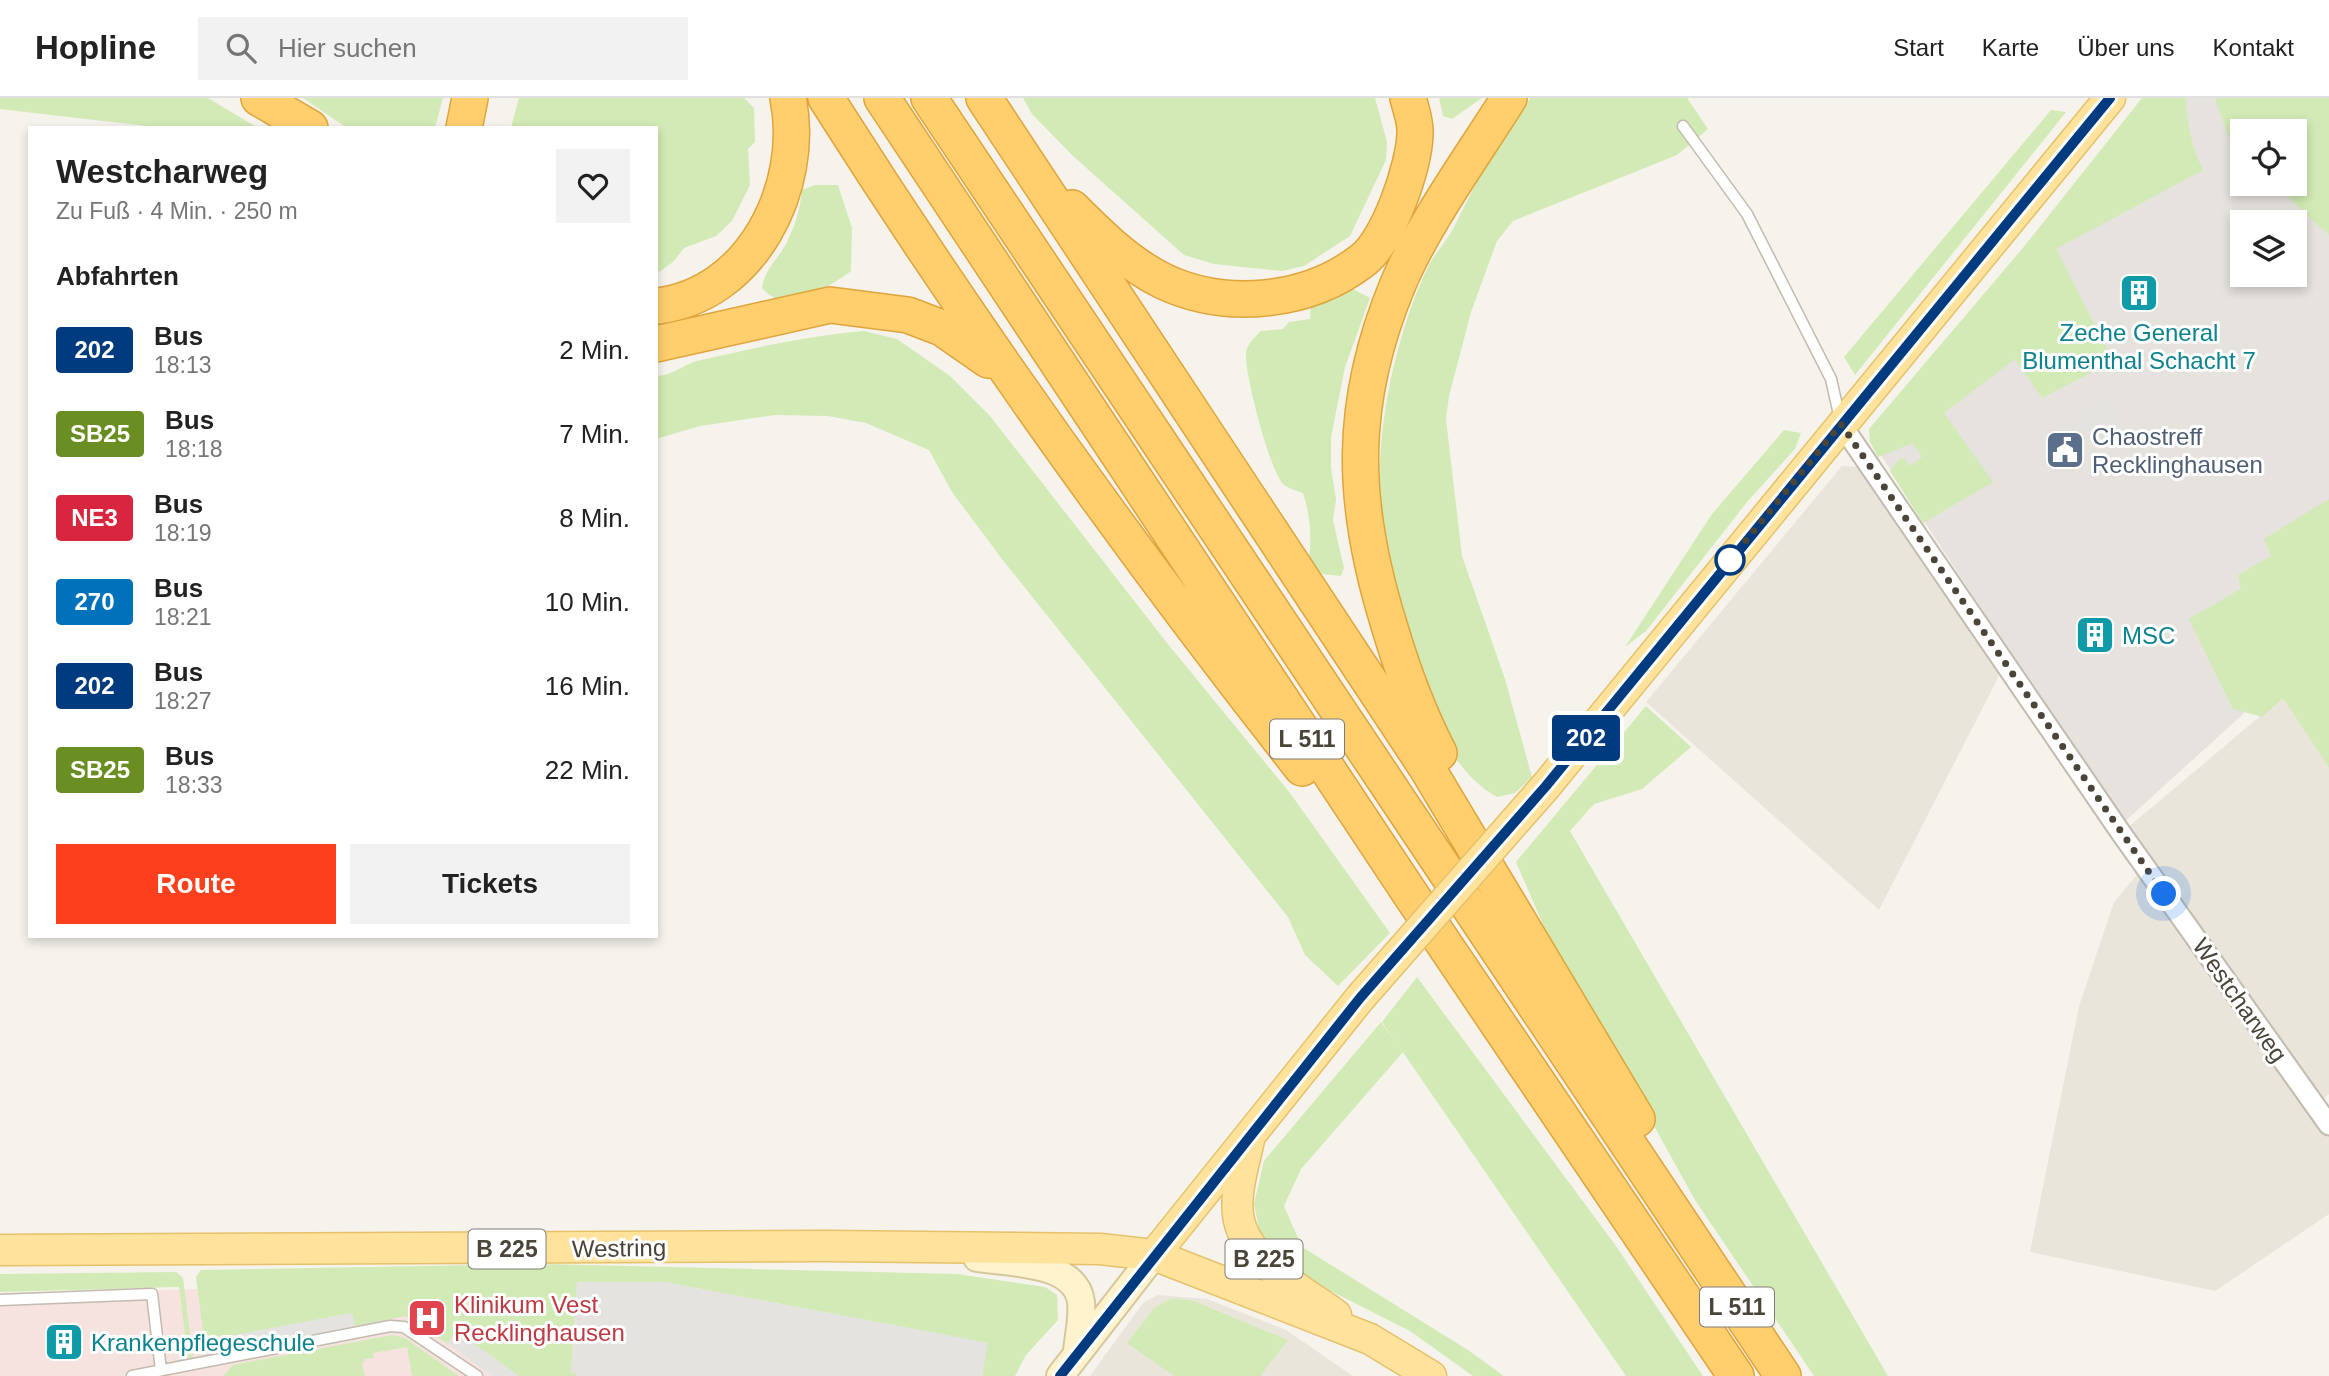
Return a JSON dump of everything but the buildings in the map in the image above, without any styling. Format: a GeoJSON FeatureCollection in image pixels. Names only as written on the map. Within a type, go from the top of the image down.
{"type":"FeatureCollection","features":[{"type":"Feature","properties":{"kind":"highway"},"geometry":{"type":"LineString","coordinates":[[260,98],[307,126]]}},
{"type":"Feature","properties":{"kind":"highway"},"geometry":{"type":"LineString","coordinates":[[464,126],[470,98]]}},
{"type":"Feature","properties":{"kind":"highway"},"geometry":{"type":"LineString","coordinates":[[658,306],[701,296],[726,278],[762,238],[789,171],[792,136],[788,98]]}},
{"type":"Feature","properties":{"kind":"highway"},"geometry":{"type":"LineString","coordinates":[[826,98],[909,230],[1049,432],[1221,666],[1333,808],[1412,896]]}},
{"type":"Feature","properties":{"kind":"highway","name":"L 511"},"geometry":{"type":"LineString","coordinates":[[882,98],[1412,896],[1736,1376]]}},
{"type":"Feature","properties":{"kind":"highway","name":"L 511"},"geometry":{"type":"LineString","coordinates":[[929,98],[1783,1376]]}},
{"type":"Feature","properties":{"kind":"highway"},"geometry":{"type":"LineString","coordinates":[[984,98],[1427,768],[1637,1118],[1691,1237]]}},
{"type":"Feature","properties":{"kind":"highway"},"geometry":{"type":"LineString","coordinates":[[1024,161],[1106,241],[1164,281],[1241,301],[1288,294],[1325,284],[1366,258],[1380,236],[1400,202],[1415,134],[1408,98]]}},
{"type":"Feature","properties":{"kind":"highway"},"geometry":{"type":"LineString","coordinates":[[1509,98],[1426,232],[1399,281],[1380,329],[1359,435],[1359,489],[1378,592],[1407,686],[1422,721],[1515,895],[1528,938]]}},
{"type":"Feature","properties":{"kind":"highway"},"geometry":{"type":"LineString","coordinates":[[658,344],[678,342],[830,305],[908,315],[942,328],[984,355],[1049,432]]}},
{"type":"Feature","properties":{"kind":"main road","name":"B 225"},"geometry":{"type":"LineString","coordinates":[[1154,1255],[1360,998],[1546,786],[2110,98]]}},
{"type":"Feature","properties":{"kind":"main road","name":"B 225"},"geometry":{"type":"LineString","coordinates":[[1250,1136],[1238,1198],[1238,1217],[1253,1249],[1277,1272],[1370,1339]]}},
{"type":"Feature","properties":{"kind":"main road","name":"Westring"},"geometry":{"type":"LineString","coordinates":[[0,1250],[905,1246],[1100,1249],[1154,1255],[1370,1339]]}},
{"type":"Feature","properties":{"kind":"main road"},"geometry":{"type":"LineString","coordinates":[[905,1246],[1059,1270],[1075,1284],[1081,1302],[1077,1352]]}},
{"type":"Feature","properties":{"kind":"main road"},"geometry":{"type":"LineString","coordinates":[[1060,1376],[1154,1255]]}},
{"type":"Feature","properties":{"kind":"main road"},"geometry":{"type":"LineString","coordinates":[[1370,1339],[1432,1376]]}},
{"type":"Feature","properties":{"kind":"street","name":"Westcharweg"},"geometry":{"type":"LineString","coordinates":[[1841,424],[2120,833],[2329,1125]]}},
{"type":"Feature","properties":{"kind":"lane"},"geometry":{"type":"LineString","coordinates":[[1683,125],[1747,214],[1831,379],[1841,424]]}},
{"type":"Feature","properties":{"kind":"lane"},"geometry":{"type":"LineString","coordinates":[[0,1300],[152,1294],[161,1370]]}},
{"type":"Feature","properties":{"kind":"lane"},"geometry":{"type":"LineString","coordinates":[[132,1376],[390,1326],[404,1327],[477,1376]]}},
{"type":"Feature","properties":{"kind":"shaded area","name":"Zeche General Blumenthal Schacht 7"},"geometry":{"type":"Polygon","coordinates":[[[2156,98],[2313,98],[2329,115],[2329,636],[2122,824],[1869,437],[2156,98]]]}},
{"type":"Feature","properties":{"kind":"shaded area"},"geometry":{"type":"Polygon","coordinates":[[[2105,398],[2123,423],[2096,443],[2078,418],[2105,398]]]}},
{"type":"Feature","properties":{"kind":"shaded area"},"geometry":{"type":"Polygon","coordinates":[[[1842,466],[1858,467],[2002,670],[1879,910],[1646,702],[1842,466]]]}},
{"type":"Feature","properties":{"kind":"shaded area"},"geometry":{"type":"Polygon","coordinates":[[[2283,697],[2329,768],[2329,1094],[2318,1104],[2329,1119],[2329,1214],[2215,1291],[2030,1252],[2079,1006],[2114,902],[2143,868],[2120,834],[2283,697]]]}},
{"type":"Feature","properties":{"kind":"shaded area","name":"Klinikum Vest Recklinghausen"},"geometry":{"type":"Polygon","coordinates":[[[577,1282],[982,1376],[0,1376],[0,1293],[577,1282]]]}},
{"type":"Feature","properties":{"kind":"shaded area"},"geometry":{"type":"Polygon","coordinates":[[[577,1282],[664,1282],[988,1343],[982,1376],[576,1376],[576,1372],[571,1374],[577,1282]]]}},
{"type":"Feature","properties":{"kind":"shaded area"},"geometry":{"type":"Polygon","coordinates":[[[1158,1295],[1207,1299],[1286,1330],[1353,1376],[1090,1376],[1143,1303],[1158,1295]]]}},
{"type":"Feature","properties":{"kind":"shaded area"},"geometry":{"type":"Polygon","coordinates":[[[352,1313],[355,1326],[213,1353],[209,1340],[352,1313]]]}},
{"type":"Feature","properties":{"kind":"shaded area"},"geometry":{"type":"Polygon","coordinates":[[[455,1330],[519,1376],[493,1376],[448,1344],[455,1330]]]}},
{"type":"Feature","properties":{"kind":"green space"},"geometry":{"type":"Polygon","coordinates":[[[0,98],[208,98],[255,126],[147,126],[0,109],[0,98]]]}},
{"type":"Feature","properties":{"kind":"green space"},"geometry":{"type":"Polygon","coordinates":[[[303,98],[443,98],[436,126],[344,126],[303,98]]]}},
{"type":"Feature","properties":{"kind":"green space"},"geometry":{"type":"Polygon","coordinates":[[[519,98],[744,98],[754,108],[755,142],[748,149],[750,185],[732,221],[716,236],[684,248],[673,262],[658,273],[658,126],[512,126],[519,98]]]}},
{"type":"Feature","properties":{"kind":"green space"},"geometry":{"type":"Polygon","coordinates":[[[1023,98],[1375,98],[1387,142],[1386,160],[1350,236],[1304,266],[1282,271],[1214,264],[1184,255],[1073,156],[1032,114],[1023,98]]]}},
{"type":"Feature","properties":{"kind":"green space"},"geometry":{"type":"Polygon","coordinates":[[[1439,98],[1482,98],[1452,119],[1443,116],[1439,98]]]}},
{"type":"Feature","properties":{"kind":"green space"},"geometry":{"type":"Polygon","coordinates":[[[1531,98],[1687,98],[1708,129],[1677,155],[1513,221],[1497,241],[1471,312],[1449,396],[1446,419],[1462,556],[1505,679],[1532,777],[1515,793],[1497,797],[1479,785],[1453,754],[1442,735],[1427,696],[1388,556],[1382,522],[1380,458],[1383,425],[1396,357],[1417,293],[1429,265],[1452,230],[1480,175],[1519,112],[1531,98]]]}},
{"type":"Feature","properties":{"kind":"green space"},"geometry":{"type":"Polygon","coordinates":[[[2142,98],[2186,98],[2190,135],[2203,170],[2056,249],[2113,361],[2042,398],[2015,359],[1944,413],[1993,482],[1923,523],[1890,471],[1899,459],[1905,459],[1909,466],[1922,457],[1913,443],[1878,457],[1870,442],[1869,429],[2022,249],[2142,98]]]}},
{"type":"Feature","properties":{"kind":"green space"},"geometry":{"type":"Polygon","coordinates":[[[2215,98],[2329,98],[2329,235],[2307,215],[2307,210],[2302,210],[2287,196],[2307,196],[2307,119],[2230,119],[2230,137],[2215,98]]]}},
{"type":"Feature","properties":{"kind":"green space"},"geometry":{"type":"Polygon","coordinates":[[[2051,110],[2066,112],[1855,375],[1844,357],[2051,110]]]}},
{"type":"Feature","properties":{"kind":"green space"},"geometry":{"type":"Polygon","coordinates":[[[815,185],[838,185],[852,228],[851,271],[836,282],[804,297],[783,300],[775,298],[762,288],[764,281],[792,231],[802,190],[815,185]]]}},
{"type":"Feature","properties":{"kind":"green space"},"geometry":{"type":"Polygon","coordinates":[[[1345,285],[1370,298],[1345,367],[1331,437],[1331,468],[1336,499],[1333,520],[1344,568],[1341,576],[1322,574],[1309,558],[1310,525],[1303,493],[1283,484],[1271,461],[1253,399],[1246,353],[1261,331],[1283,329],[1289,322],[1310,319],[1311,306],[1345,285]]]}},
{"type":"Feature","properties":{"kind":"green space"},"geometry":{"type":"Polygon","coordinates":[[[864,331],[897,339],[950,376],[990,416],[1167,643],[1290,793],[1390,933],[1338,986],[1305,955],[1288,917],[1002,559],[952,492],[929,450],[866,423],[828,416],[775,415],[700,426],[658,438],[658,376],[697,361],[864,331]]]}},
{"type":"Feature","properties":{"kind":"green space"},"geometry":{"type":"Polygon","coordinates":[[[1784,430],[1801,433],[1795,449],[1747,502],[1646,631],[1625,647],[1712,514],[1784,430]]]}},
{"type":"Feature","properties":{"kind":"green space"},"geometry":{"type":"Polygon","coordinates":[[[2329,499],[2329,768],[2283,698],[2262,717],[2233,709],[2189,619],[2241,589],[2238,575],[2271,556],[2264,539],[2329,499]]]}},
{"type":"Feature","properties":{"kind":"green space"},"geometry":{"type":"Polygon","coordinates":[[[1646,706],[1691,747],[1642,789],[1594,804],[1570,831],[1888,1376],[1814,1376],[1695,1200],[1545,929],[1516,862],[1646,706]]]}},
{"type":"Feature","properties":{"kind":"green space"},"geometry":{"type":"Polygon","coordinates":[[[1417,977],[1616,1246],[1703,1376],[1626,1376],[1382,1022],[1417,977]]]}},
{"type":"Feature","properties":{"kind":"green space"},"geometry":{"type":"Polygon","coordinates":[[[1381,1022],[1403,1052],[1301,1169],[1284,1206],[1302,1247],[1468,1350],[1504,1376],[1473,1376],[1410,1331],[1321,1286],[1278,1260],[1260,1233],[1254,1204],[1264,1161],[1381,1022]]]}},
{"type":"Feature","properties":{"kind":"green space"},"geometry":{"type":"Polygon","coordinates":[[[544,1264],[957,1274],[1045,1287],[1057,1295],[1058,1320],[1026,1355],[1015,1376],[982,1376],[987,1343],[664,1282],[577,1282],[571,1373],[576,1372],[576,1376],[519,1376],[455,1331],[448,1344],[405,1316],[355,1326],[352,1313],[204,1341],[196,1277],[201,1270],[544,1264]]]}},
{"type":"Feature","properties":{"kind":"green space"},"geometry":{"type":"Polygon","coordinates":[[[176,1272],[183,1278],[193,1358],[188,1358],[179,1287],[0,1292],[0,1274],[176,1272]]]}},
{"type":"Feature","properties":{"kind":"green space"},"geometry":{"type":"Polygon","coordinates":[[[1170,1299],[1191,1300],[1288,1340],[1260,1376],[1174,1376],[1127,1343],[1154,1308],[1170,1299]]]}},
{"type":"Feature","properties":{"kind":"green space"},"geometry":{"type":"Polygon","coordinates":[[[392,1335],[405,1338],[459,1376],[412,1376],[407,1347],[373,1353],[374,1358],[365,1359],[362,1364],[365,1376],[223,1376],[233,1365],[392,1335]]]}},
{"type":"Feature","properties":{"kind":"bus line","name":"202"},"geometry":{"type":"LineString","coordinates":[[1060,1376],[1360,998],[1546,786],[2110,98]]}},
{"type":"Feature","properties":{"kind":"place","name":"Zeche General Blumenthal Schacht 7"},"geometry":{"type":"Point","coordinates":[2139,293]}},
{"type":"Feature","properties":{"kind":"place","name":"Chaostreff Recklinghausen"},"geometry":{"type":"Point","coordinates":[2065,450]}},
{"type":"Feature","properties":{"kind":"place","name":"MSC"},"geometry":{"type":"Point","coordinates":[2095,635]}},
{"type":"Feature","properties":{"kind":"place","name":"Klinikum Vest Recklinghausen"},"geometry":{"type":"Point","coordinates":[427,1318]}},
{"type":"Feature","properties":{"kind":"place","name":"Krankenpflegeschule"},"geometry":{"type":"Point","coordinates":[64,1342]}},
{"type":"Feature","properties":{"kind":"route"},"geometry":{"type":"LineString","coordinates":[[1730,560],[1841,424],[2164,894]]}}]}
